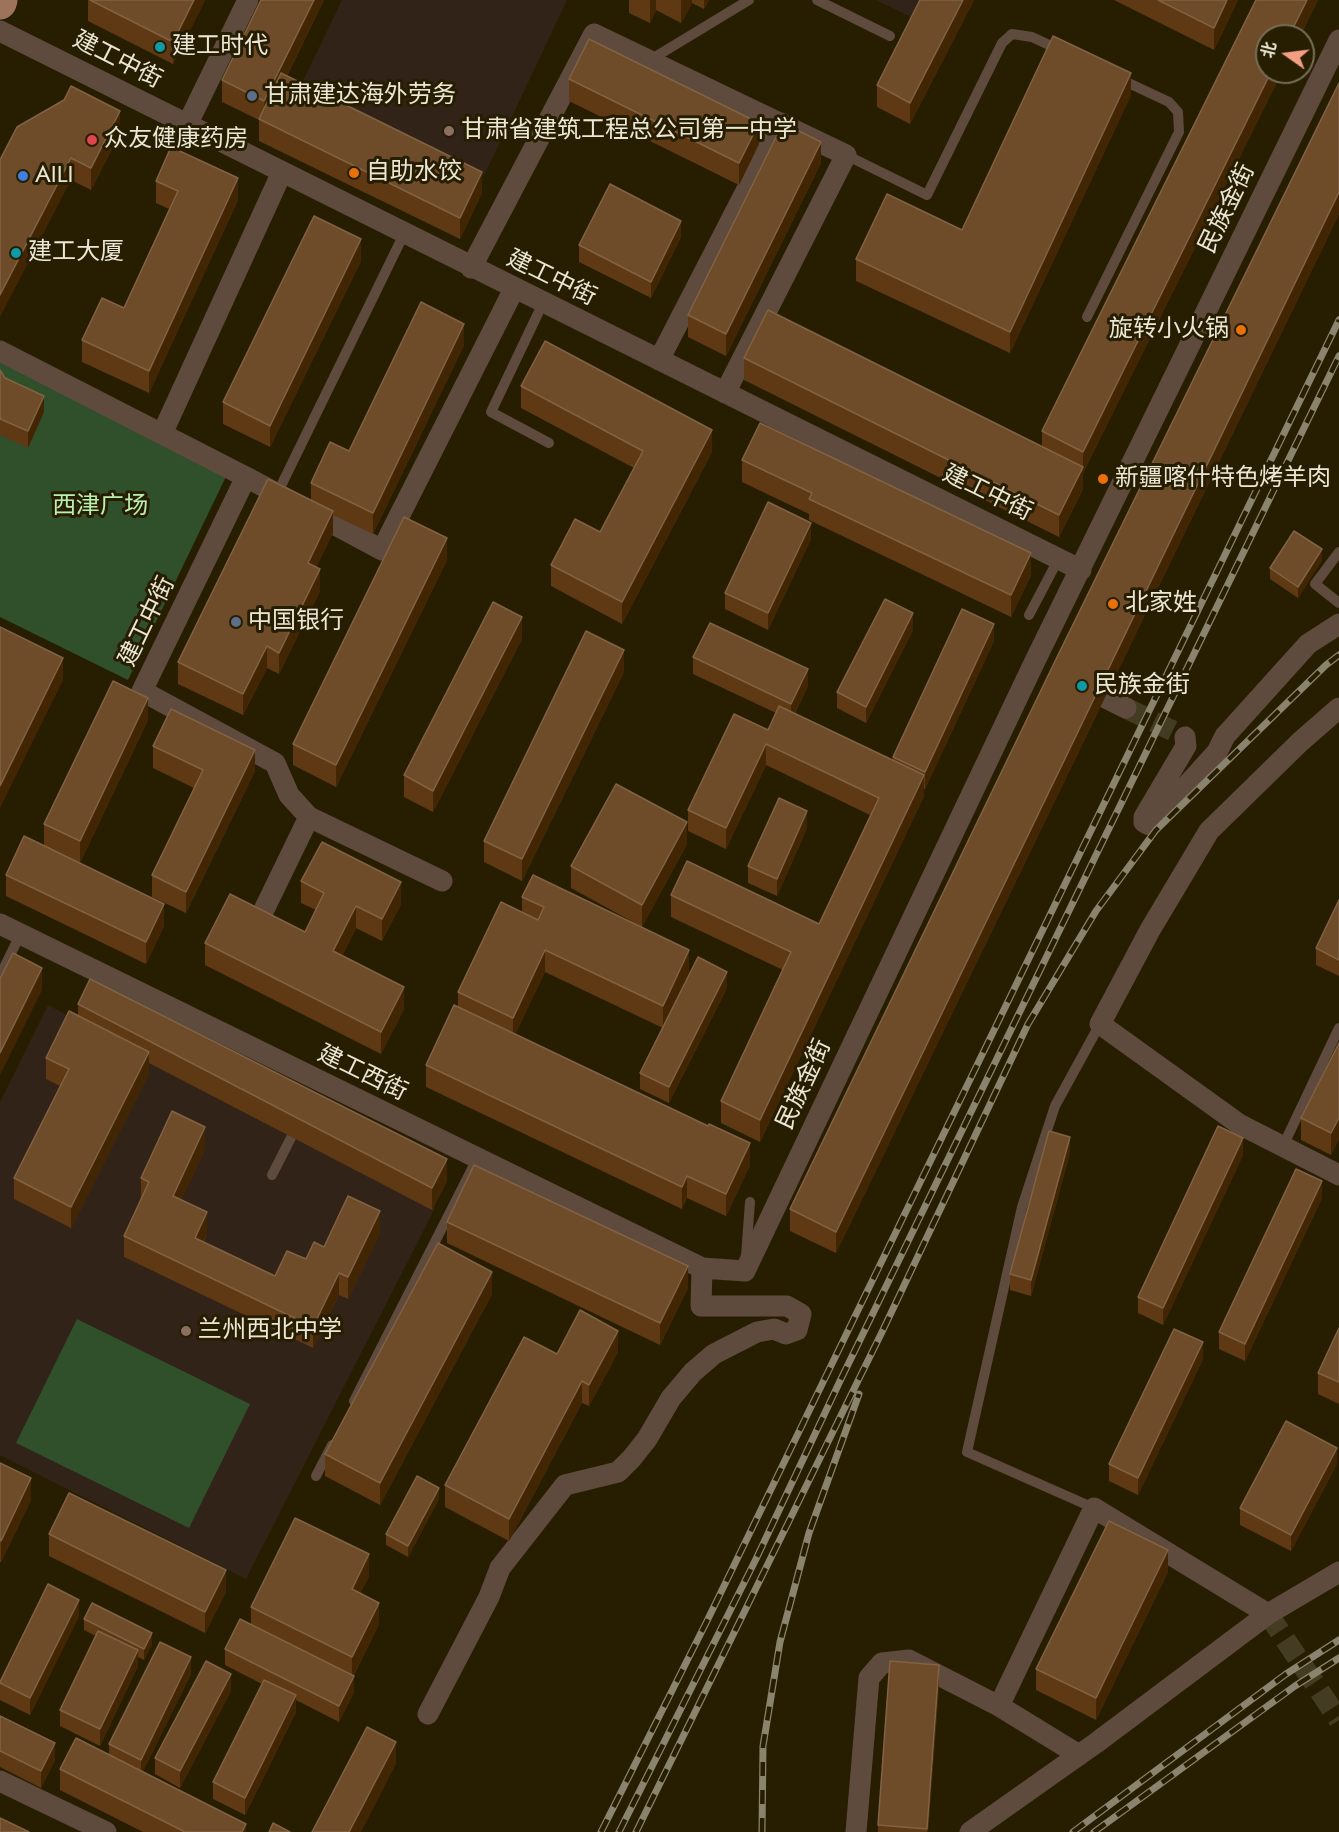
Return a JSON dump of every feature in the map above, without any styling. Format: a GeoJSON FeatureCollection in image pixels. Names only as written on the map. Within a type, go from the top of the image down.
{"type":"FeatureCollection","features":[{"type":"Feature","properties":{"kind":"street"},"geometry":{"type":"LineString","coordinates":[[187,124],[248,0]]}},
{"type":"Feature","properties":{"kind":"street","name":"建工中街"},"geometry":{"type":"LineString","coordinates":[[0,31],[471,268],[1081,570]]}},
{"type":"Feature","properties":{"kind":"street"},"geometry":{"type":"LineString","coordinates":[[471,268],[594,34],[846,155],[725,393]]}},
{"type":"Feature","properties":{"kind":"street","name":"民族金街"},"geometry":{"type":"LineString","coordinates":[[745,1271],[1042,667],[1081,570],[1339,40]]}},
{"type":"Feature","properties":{"kind":"street"},"geometry":{"type":"LineString","coordinates":[[659,360],[781,123]]}},
{"type":"Feature","properties":{"kind":"street"},"geometry":{"type":"LineString","coordinates":[[162,434],[282,172]]}},
{"type":"Feature","properties":{"kind":"street"},"geometry":{"type":"LineString","coordinates":[[0,351],[246,477],[382,550],[514,289]]}},
{"type":"Feature","properties":{"kind":"street","name":"建工中街"},"geometry":{"type":"LineString","coordinates":[[246,477],[142,692],[275,763],[289,795],[309,817],[442,881]]}},
{"type":"Feature","properties":{"kind":"street"},"geometry":{"type":"LineString","coordinates":[[1185,737],[1186,746],[1144,818],[1147,824],[1151,825],[1217,752],[1225,736],[1308,644],[1339,624]]}},
{"type":"Feature","properties":{"kind":"street"},"geometry":{"type":"LineString","coordinates":[[1106,698],[1126,708]]}},
{"type":"Feature","properties":{"kind":"street"},"geometry":{"type":"LineString","coordinates":[[1339,708],[1300,742],[1209,831],[1150,930],[1100,1024],[1239,1124],[1339,1174]]}},
{"type":"Feature","properties":{"kind":"street"},"geometry":{"type":"LineString","coordinates":[[259,920],[309,817]]}},
{"type":"Feature","properties":{"kind":"street","name":"建工西街"},"geometry":{"type":"LineString","coordinates":[[0,924],[317,1086],[478,1158],[702,1268]]}},
{"type":"Feature","properties":{"kind":"street"},"geometry":{"type":"LineString","coordinates":[[428,1714],[489,1597],[500,1568],[565,1485],[618,1472],[647,1439],[671,1398],[693,1372],[714,1354],[757,1332],[774,1329],[786,1334],[797,1330],[801,1314],[787,1306],[701,1306],[702,1268],[745,1271]]}},
{"type":"Feature","properties":{"kind":"street"},"geometry":{"type":"LineString","coordinates":[[999,1706],[1094,1508],[1268,1614]]}},
{"type":"Feature","properties":{"kind":"street"},"geometry":{"type":"LineString","coordinates":[[970,1832],[1079,1755],[1268,1614],[1339,1572]]}},
{"type":"Feature","properties":{"kind":"street"},"geometry":{"type":"LineString","coordinates":[[856,1832],[869,1678],[882,1663],[909,1660],[999,1706],[1079,1755]]}},
{"type":"Feature","properties":{"kind":"street"},"geometry":{"type":"LineString","coordinates":[[0,1781],[106,1832]]}},
{"type":"Feature","properties":{"kind":"lane"},"geometry":{"type":"LineString","coordinates":[[650,61],[750,0]]}},
{"type":"Feature","properties":{"kind":"lane"},"geometry":{"type":"LineString","coordinates":[[817,0],[890,36]]}},
{"type":"Feature","properties":{"kind":"lane"},"geometry":{"type":"LineString","coordinates":[[846,155],[927,195],[1002,43],[1012,34],[1032,37],[1074,57]]}},
{"type":"Feature","properties":{"kind":"lane"},"geometry":{"type":"LineString","coordinates":[[1087,317],[1179,132],[1178,112],[1169,102],[1106,72]]}},
{"type":"Feature","properties":{"kind":"lane"},"geometry":{"type":"LineString","coordinates":[[277,494],[404,234]]}},
{"type":"Feature","properties":{"kind":"lane"},"geometry":{"type":"LineString","coordinates":[[543,303],[491,412],[549,443]]}},
{"type":"Feature","properties":{"kind":"lane"},"geometry":{"type":"LineString","coordinates":[[1339,552],[1316,584],[1339,603]]}},
{"type":"Feature","properties":{"kind":"lane"},"geometry":{"type":"LineString","coordinates":[[1029,615],[1059,558]]}},
{"type":"Feature","properties":{"kind":"lane"},"geometry":{"type":"LineString","coordinates":[[0,976],[21,934]]}},
{"type":"Feature","properties":{"kind":"lane"},"geometry":{"type":"LineString","coordinates":[[1094,1508],[967,1452],[1022,1207],[1055,1106],[1100,1024]]}},
{"type":"Feature","properties":{"kind":"lane"},"geometry":{"type":"LineString","coordinates":[[1283,1146],[1339,1028]]}},
{"type":"Feature","properties":{"kind":"lane"},"geometry":{"type":"LineString","coordinates":[[272,1175],[304,1112]]}},
{"type":"Feature","properties":{"kind":"lane"},"geometry":{"type":"LineString","coordinates":[[348,1413],[478,1158]]}},
{"type":"Feature","properties":{"kind":"lane"},"geometry":{"type":"LineString","coordinates":[[745,1271],[750,1202]]}},
{"type":"Feature","properties":{"kind":"lane"},"geometry":{"type":"LineString","coordinates":[[316,1476],[337,1434]]}},
{"type":"Feature","properties":{"kind":"shaded area","name":"甘肃省建筑工程总公司第一中学"},"geometry":{"type":"Polygon","coordinates":[[[342,0],[567,0],[484,176],[300,87],[342,0]]]}},
{"type":"Feature","properties":{"kind":"shaded area"},"geometry":{"type":"Polygon","coordinates":[[[876,0],[930,0],[919,21],[876,0]]]}},
{"type":"Feature","properties":{"kind":"shaded area","name":"兰州西北中学"},"geometry":{"type":"Polygon","coordinates":[[[48,1005],[435,1208],[246,1579],[0,1455],[0,1102],[48,1005]]]}},
{"type":"Feature","properties":{"kind":"green space","name":"西津广场"},"geometry":{"type":"Polygon","coordinates":[[[0,347],[234,460],[128,680],[0,617],[0,347]]]}},
{"type":"Feature","properties":{"kind":"green space"},"geometry":{"type":"Polygon","coordinates":[[[77,1319],[250,1404],[189,1528],[16,1443],[77,1319]]]}},
{"type":"Feature","properties":{"kind":"building"},"geometry":{"type":"Polygon","coordinates":[[[90,0],[194,0],[173,42],[90,0]]]}},
{"type":"Feature","properties":{"kind":"building"},"geometry":{"type":"Polygon","coordinates":[[[261,0],[314,0],[264,101],[222,80],[261,0]]]}},
{"type":"Feature","properties":{"kind":"building"},"geometry":{"type":"Polygon","coordinates":[[[920,0],[963,0],[910,103],[877,85],[920,0]]]}},
{"type":"Feature","properties":{"kind":"building"},"geometry":{"type":"Polygon","coordinates":[[[1158,0],[1227,0],[1214,28],[1158,0]]]}},
{"type":"Feature","properties":{"kind":"building"},"geometry":{"type":"Polygon","coordinates":[[[1256,0],[1307,0],[1295,24],[1255,24],[1255,84],[1265,84],[1083,452],[1042,431],[1256,0]]]}},
{"type":"Feature","properties":{"kind":"building"},"geometry":{"type":"Polygon","coordinates":[[[1053,36],[1131,73],[1010,332],[856,259],[887,194],[962,230],[1053,36]]]}},
{"type":"Feature","properties":{"kind":"building"},"geometry":{"type":"Polygon","coordinates":[[[589,39],[759,123],[739,163],[569,79],[589,39]]]}},
{"type":"Feature","properties":{"kind":"building"},"geometry":{"type":"Polygon","coordinates":[[[281,73],[482,172],[460,218],[259,119],[281,73]]]}},
{"type":"Feature","properties":{"kind":"building","name":"民族金街"},"geometry":{"type":"Polygon","coordinates":[[[1339,83],[1339,192],[836,1232],[790,1209],[1059,653],[1339,83]]]}},
{"type":"Feature","properties":{"kind":"building","name":"建工大厦"},"geometry":{"type":"Polygon","coordinates":[[[71,86],[120,111],[91,168],[71,158],[0,295],[0,160],[17,127],[64,100],[71,86]]]}},
{"type":"Feature","properties":{"kind":"building"},"geometry":{"type":"Polygon","coordinates":[[[783,123],[821,142],[726,334],[688,315],[783,123]]]}},
{"type":"Feature","properties":{"kind":"building"},"geometry":{"type":"Polygon","coordinates":[[[171,147],[238,178],[149,371],[82,340],[102,298],[124,308],[178,191],[156,181],[171,147]]]}},
{"type":"Feature","properties":{"kind":"building"},"geometry":{"type":"Polygon","coordinates":[[[610,184],[681,221],[651,282],[579,245],[610,184]]]}},
{"type":"Feature","properties":{"kind":"building"},"geometry":{"type":"Polygon","coordinates":[[[314,216],[361,239],[270,426],[223,402],[314,216]]]}},
{"type":"Feature","properties":{"kind":"building"},"geometry":{"type":"Polygon","coordinates":[[[421,302],[464,324],[373,513],[311,483],[330,442],[349,451],[421,302]]]}},
{"type":"Feature","properties":{"kind":"building"},"geometry":{"type":"Polygon","coordinates":[[[768,310],[1083,467],[1059,515],[744,358],[768,310]]]}},
{"type":"Feature","properties":{"kind":"building"},"geometry":{"type":"Polygon","coordinates":[[[545,341],[712,430],[622,602],[551,565],[575,519],[600,532],[643,451],[521,386],[545,341]]]}},
{"type":"Feature","properties":{"kind":"building"},"geometry":{"type":"Polygon","coordinates":[[[0,370],[5,378],[44,396],[28,431],[0,419],[0,370]]]}},
{"type":"Feature","properties":{"kind":"building"},"geometry":{"type":"Polygon","coordinates":[[[760,423],[1031,553],[1011,595],[809,499],[812,493],[742,460],[760,423]]]}},
{"type":"Feature","properties":{"kind":"building"},"geometry":{"type":"Polygon","coordinates":[[[268,479],[333,511],[308,563],[320,569],[279,653],[267,646],[243,694],[178,662],[268,479]]]}},
{"type":"Feature","properties":{"kind":"building"},"geometry":{"type":"Polygon","coordinates":[[[768,502],[811,523],[768,613],[725,593],[768,502]]]}},
{"type":"Feature","properties":{"kind":"building"},"geometry":{"type":"Polygon","coordinates":[[[404,517],[447,538],[336,765],[293,744],[404,517]]]}},
{"type":"Feature","properties":{"kind":"building"},"geometry":{"type":"Polygon","coordinates":[[[1294,531],[1322,549],[1298,587],[1270,568],[1294,531]]]}},
{"type":"Feature","properties":{"kind":"building"},"geometry":{"type":"Polygon","coordinates":[[[885,599],[913,613],[866,707],[837,692],[885,599]]]}},
{"type":"Feature","properties":{"kind":"building"},"geometry":{"type":"Polygon","coordinates":[[[493,602],[522,617],[433,791],[404,775],[493,602]]]}},
{"type":"Feature","properties":{"kind":"building"},"geometry":{"type":"Polygon","coordinates":[[[962,609],[994,624],[925,772],[893,757],[962,609]]]}},
{"type":"Feature","properties":{"kind":"building"},"geometry":{"type":"Polygon","coordinates":[[[710,623],[808,669],[791,704],[693,657],[710,623]]]}},
{"type":"Feature","properties":{"kind":"building"},"geometry":{"type":"Polygon","coordinates":[[[0,627],[63,658],[0,786],[0,627]]]}},
{"type":"Feature","properties":{"kind":"building"},"geometry":{"type":"Polygon","coordinates":[[[586,631],[624,650],[522,859],[484,841],[586,631]]]}},
{"type":"Feature","properties":{"kind":"building"},"geometry":{"type":"Polygon","coordinates":[[[113,681],[148,698],[80,841],[44,824],[113,681]]]}},
{"type":"Feature","properties":{"kind":"building"},"geometry":{"type":"Polygon","coordinates":[[[779,706],[924,775],[760,1120],[721,1101],[791,952],[671,895],[687,861],[819,924],[879,798],[766,744],[726,828],[688,810],[734,714],[768,730],[779,706]]]}},
{"type":"Feature","properties":{"kind":"building"},"geometry":{"type":"Polygon","coordinates":[[[171,709],[255,750],[186,892],[152,875],[203,770],[153,746],[171,709]]]}},
{"type":"Feature","properties":{"kind":"building"},"geometry":{"type":"Polygon","coordinates":[[[616,784],[687,822],[642,905],[571,866],[616,784]]]}},
{"type":"Feature","properties":{"kind":"building"},"geometry":{"type":"Polygon","coordinates":[[[779,798],[807,811],[777,879],[748,866],[779,798]]]}},
{"type":"Feature","properties":{"kind":"building"},"geometry":{"type":"Polygon","coordinates":[[[24,836],[164,904],[146,942],[6,875],[24,836]]]}},
{"type":"Feature","properties":{"kind":"building"},"geometry":{"type":"Polygon","coordinates":[[[322,842],[401,882],[382,919],[356,906],[333,951],[404,987],[381,1032],[205,943],[230,894],[305,932],[324,893],[301,881],[322,842]]]}},
{"type":"Feature","properties":{"kind":"building"},"geometry":{"type":"Polygon","coordinates":[[[533,875],[689,950],[663,1006],[545,950],[513,1018],[458,992],[501,902],[538,920],[544,907],[522,897],[533,875]]]}},
{"type":"Feature","properties":{"kind":"building"},"geometry":{"type":"Polygon","coordinates":[[[1339,900],[1339,960],[1316,948],[1339,900]]]}},
{"type":"Feature","properties":{"kind":"building"},"geometry":{"type":"Polygon","coordinates":[[[13,953],[42,968],[0,1053],[0,979],[13,953]]]}},
{"type":"Feature","properties":{"kind":"building"},"geometry":{"type":"Polygon","coordinates":[[[698,957],[727,972],[669,1087],[640,1073],[698,957]]]}},
{"type":"Feature","properties":{"kind":"building"},"geometry":{"type":"Polygon","coordinates":[[[90,979],[447,1159],[432,1188],[78,1004],[90,979]]]}},
{"type":"Feature","properties":{"kind":"building"},"geometry":{"type":"Polygon","coordinates":[[[454,1005],[708,1126],[709,1124],[750,1143],[726,1194],[687,1176],[682,1187],[426,1065],[454,1005]]]}},
{"type":"Feature","properties":{"kind":"building"},"geometry":{"type":"Polygon","coordinates":[[[69,1011],[149,1052],[71,1207],[14,1178],[69,1069],[46,1058],[69,1011]]]}},
{"type":"Feature","properties":{"kind":"building"},"geometry":{"type":"Polygon","coordinates":[[[1339,1043],[1339,1118],[1331,1133],[1301,1118],[1339,1043]]]}},
{"type":"Feature","properties":{"kind":"building"},"geometry":{"type":"Polygon","coordinates":[[[172,1111],[205,1127],[173,1196],[207,1212],[195,1238],[275,1276],[287,1251],[306,1259],[314,1242],[324,1247],[348,1196],[380,1211],[348,1277],[339,1273],[313,1327],[124,1236],[149,1182],[141,1178],[172,1111]]]}},
{"type":"Feature","properties":{"kind":"building"},"geometry":{"type":"Polygon","coordinates":[[[1218,1126],[1243,1138],[1163,1308],[1138,1297],[1218,1126]]]}},
{"type":"Feature","properties":{"kind":"building"},"geometry":{"type":"Polygon","coordinates":[[[1049,1131],[1070,1137],[1031,1280],[1010,1274],[1049,1131]]]}},
{"type":"Feature","properties":{"kind":"building"},"geometry":{"type":"Polygon","coordinates":[[[474,1165],[688,1266],[660,1323],[447,1222],[474,1165]]]}},
{"type":"Feature","properties":{"kind":"building"},"geometry":{"type":"Polygon","coordinates":[[[1296,1169],[1322,1181],[1245,1344],[1219,1332],[1296,1169]]]}},
{"type":"Feature","properties":{"kind":"building"},"geometry":{"type":"Polygon","coordinates":[[[438,1243],[492,1272],[380,1483],[325,1454],[438,1243]]]}},
{"type":"Feature","properties":{"kind":"building"},"geometry":{"type":"Polygon","coordinates":[[[580,1310],[618,1331],[589,1385],[582,1381],[509,1519],[445,1485],[524,1337],[557,1354],[580,1310]]]}},
{"type":"Feature","properties":{"kind":"building"},"geometry":{"type":"Polygon","coordinates":[[[1339,1328],[1339,1382],[1318,1373],[1339,1328]]]}},
{"type":"Feature","properties":{"kind":"building"},"geometry":{"type":"Polygon","coordinates":[[[1174,1329],[1203,1342],[1138,1478],[1109,1464],[1174,1329]]]}},
{"type":"Feature","properties":{"kind":"building"},"geometry":{"type":"Polygon","coordinates":[[[1286,1421],[1337,1448],[1291,1535],[1240,1508],[1286,1421]]]}},
{"type":"Feature","properties":{"kind":"building"},"geometry":{"type":"Polygon","coordinates":[[[0,1463],[31,1478],[1,1541],[0,1540],[0,1463]]]}},
{"type":"Feature","properties":{"kind":"building"},"geometry":{"type":"Polygon","coordinates":[[[417,1476],[439,1488],[408,1546],[386,1534],[417,1476]]]}},
{"type":"Feature","properties":{"kind":"building"},"geometry":{"type":"Polygon","coordinates":[[[69,1493],[226,1570],[205,1612],[49,1534],[69,1493]]]}},
{"type":"Feature","properties":{"kind":"building"},"geometry":{"type":"Polygon","coordinates":[[[295,1518],[369,1554],[352,1589],[379,1603],[352,1657],[251,1607],[295,1518]]]}},
{"type":"Feature","properties":{"kind":"building"},"geometry":{"type":"Polygon","coordinates":[[[1109,1521],[1168,1550],[1096,1698],[1036,1669],[1109,1521]]]}},
{"type":"Feature","properties":{"kind":"building"},"geometry":{"type":"Polygon","coordinates":[[[48,1584],[79,1600],[30,1698],[0,1682],[48,1584]]]}},
{"type":"Feature","properties":{"kind":"building"},"geometry":{"type":"Polygon","coordinates":[[[92,1603],[152,1633],[144,1649],[84,1619],[92,1603]]]}},
{"type":"Feature","properties":{"kind":"building"},"geometry":{"type":"Polygon","coordinates":[[[240,1619],[354,1676],[339,1706],[225,1649],[240,1619]]]}},
{"type":"Feature","properties":{"kind":"building"},"geometry":{"type":"Polygon","coordinates":[[[98,1631],[138,1650],[100,1729],[60,1710],[98,1631]]]}},
{"type":"Feature","properties":{"kind":"building"},"geometry":{"type":"Polygon","coordinates":[[[160,1642],[191,1657],[141,1760],[109,1744],[160,1642]]]}},
{"type":"Feature","properties":{"kind":"building"},"geometry":{"type":"Polygon","coordinates":[[[206,1661],[231,1674],[180,1771],[155,1758],[206,1661]]]}},
{"type":"Feature","properties":{"kind":"building"},"geometry":{"type":"Polygon","coordinates":[[[890,1661],[939,1665],[927,1829],[878,1825],[890,1661]]]}},
{"type":"Feature","properties":{"kind":"building"},"geometry":{"type":"Polygon","coordinates":[[[264,1680],[296,1695],[245,1798],[213,1782],[264,1680]]]}},
{"type":"Feature","properties":{"kind":"building"},"geometry":{"type":"Polygon","coordinates":[[[0,1716],[55,1743],[41,1771],[0,1751],[0,1716]]]}},
{"type":"Feature","properties":{"kind":"building"},"geometry":{"type":"Polygon","coordinates":[[[367,1727],[396,1742],[349,1832],[312,1832],[367,1727]]]}},
{"type":"Feature","properties":{"kind":"building"},"geometry":{"type":"Polygon","coordinates":[[[76,1738],[246,1824],[242,1832],[185,1832],[60,1769],[76,1738]]]}},
{"type":"Feature","properties":{"kind":"building"},"geometry":{"type":"Polygon","coordinates":[[[0,1818],[29,1832],[0,1832],[0,1818]]]}},
{"type":"Feature","properties":{"kind":"building"},"geometry":{"type":"Polygon","coordinates":[[[273,1823],[290,1832],[269,1832],[273,1823]]]}},
{"type":"Feature","properties":{"kind":"tunnel"},"geometry":{"type":"LineString","coordinates":[[1126,708],[1185,737]]}},
{"type":"Feature","properties":{"kind":"tunnel"},"geometry":{"type":"LineString","coordinates":[[1268,1614],[1339,1720]]}},
{"type":"Feature","properties":{"kind":"railway"},"geometry":{"type":"LineString","coordinates":[[601,1832],[706,1623],[1339,320]]}},
{"type":"Feature","properties":{"kind":"railway"},"geometry":{"type":"LineString","coordinates":[[619,1832],[756,1559],[840,1381],[1339,356]]}},
{"type":"Feature","properties":{"kind":"railway"},"geometry":{"type":"LineString","coordinates":[[636,1832],[882,1332],[1028,1024],[1096,911],[1156,830],[1339,655]]}},
{"type":"Feature","properties":{"kind":"railway"},"geometry":{"type":"LineString","coordinates":[[762,1832],[763,1746],[780,1642],[809,1533],[859,1394]]}},
{"type":"Feature","properties":{"kind":"railway"},"geometry":{"type":"LineString","coordinates":[[1073,1832],[1286,1674],[1339,1640]]}},
{"type":"Feature","properties":{"kind":"railway"},"geometry":{"type":"LineString","coordinates":[[1094,1832],[1295,1686],[1339,1658]]}},
{"type":"Feature","properties":{"kind":"place","name":"建工时代"},"geometry":{"type":"Point","coordinates":[160,47]}},
{"type":"Feature","properties":{"kind":"place","name":"甘肃建达海外劳务"},"geometry":{"type":"Point","coordinates":[252,96]}},
{"type":"Feature","properties":{"kind":"place","name":"甘肃省建筑工程总公司第一中学"},"geometry":{"type":"Point","coordinates":[449,131]}},
{"type":"Feature","properties":{"kind":"place","name":"众友健康药房"},"geometry":{"type":"Point","coordinates":[92,140]}},
{"type":"Feature","properties":{"kind":"place","name":"自助水饺"},"geometry":{"type":"Point","coordinates":[354,173]}},
{"type":"Feature","properties":{"kind":"place","name":"AILI"},"geometry":{"type":"Point","coordinates":[23,176]}},
{"type":"Feature","properties":{"kind":"place","name":"建工大厦"},"geometry":{"type":"Point","coordinates":[16,253]}},
{"type":"Feature","properties":{"kind":"place","name":"旋转小火锅"},"geometry":{"type":"Point","coordinates":[1241,330]}},
{"type":"Feature","properties":{"kind":"place","name":"新疆喀什特色烤羊肉"},"geometry":{"type":"Point","coordinates":[1103,479]}},
{"type":"Feature","properties":{"kind":"place","name":"北家姓"},"geometry":{"type":"Point","coordinates":[1113,604]}},
{"type":"Feature","properties":{"kind":"place","name":"中国银行"},"geometry":{"type":"Point","coordinates":[236,622]}},
{"type":"Feature","properties":{"kind":"place","name":"民族金街"},"geometry":{"type":"Point","coordinates":[1082,686]}},
{"type":"Feature","properties":{"kind":"place","name":"兰州西北中学"},"geometry":{"type":"Point","coordinates":[186,1331]}}]}
